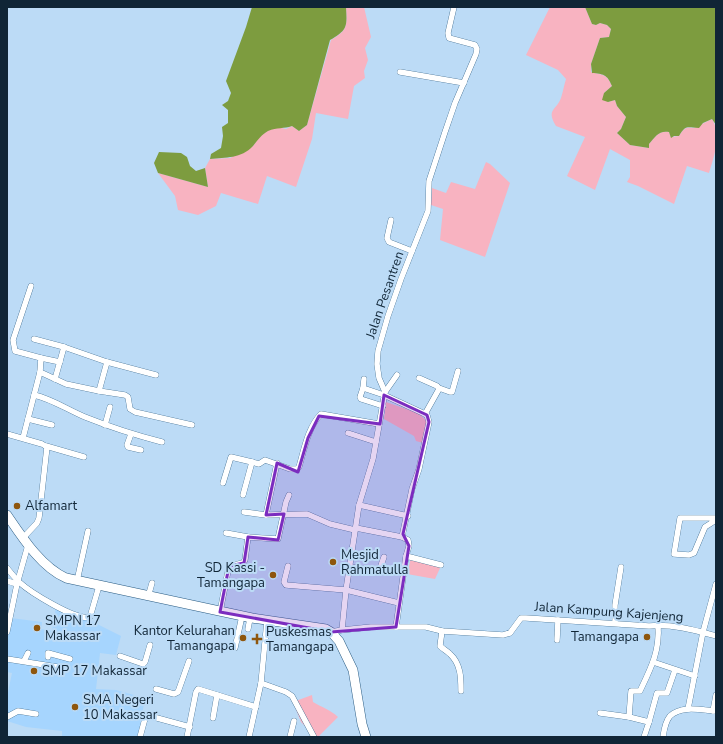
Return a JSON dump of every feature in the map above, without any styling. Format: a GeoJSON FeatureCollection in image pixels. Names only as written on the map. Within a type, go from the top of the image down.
{"type":"FeatureCollection","features":[{"type":"Feature","properties":{"kind":"main road"},"geometry":{"type":"LineString","coordinates":[[7,515],[26,542],[57,574],[66,578],[220,612],[331,632],[339,641],[353,670],[362,724],[366,737]]}},
{"type":"Feature","properties":{"kind":"street","name":"Jalan Pesantren"},"geometry":{"type":"LineString","coordinates":[[342,630],[346,590],[359,505],[373,459],[383,406],[384,394],[378,371],[378,351],[388,316],[428,211],[429,181],[453,108],[473,63],[477,49],[475,45],[449,38],[448,33],[454,7]]}},
{"type":"Feature","properties":{"kind":"street"},"geometry":{"type":"LineString","coordinates":[[400,72],[464,83]]}},
{"type":"Feature","properties":{"kind":"street"},"geometry":{"type":"LineString","coordinates":[[391,220],[387,238],[389,242],[412,251]]}},
{"type":"Feature","properties":{"kind":"street"},"geometry":{"type":"LineString","coordinates":[[31,286],[13,340],[15,351],[60,362]]}},
{"type":"Feature","properties":{"kind":"street"},"geometry":{"type":"LineString","coordinates":[[34,339],[156,375]]}},
{"type":"Feature","properties":{"kind":"street"},"geometry":{"type":"LineString","coordinates":[[55,379],[64,347]]}},
{"type":"Feature","properties":{"kind":"street"},"geometry":{"type":"LineString","coordinates":[[23,438],[40,372],[41,358]]}},
{"type":"Feature","properties":{"kind":"street"},"geometry":{"type":"LineString","coordinates":[[100,391],[108,362]]}},
{"type":"Feature","properties":{"kind":"street"},"geometry":{"type":"LineString","coordinates":[[419,378],[439,388],[452,392],[458,371]]}},
{"type":"Feature","properties":{"kind":"street"},"geometry":{"type":"LineString","coordinates":[[40,372],[66,384],[121,394],[128,397],[130,409],[135,412],[192,425]]}},
{"type":"Feature","properties":{"kind":"street"},"geometry":{"type":"LineString","coordinates":[[384,394],[397,375]]}},
{"type":"Feature","properties":{"kind":"street"},"geometry":{"type":"LineString","coordinates":[[364,379],[360,397],[361,399],[383,406]]}},
{"type":"Feature","properties":{"kind":"street"},"geometry":{"type":"LineString","coordinates":[[363,388],[384,394],[427,415],[429,422],[419,469],[412,489],[408,516],[402,537]]}},
{"type":"Feature","properties":{"kind":"street"},"geometry":{"type":"LineString","coordinates":[[425,414],[439,388]]}},
{"type":"Feature","properties":{"kind":"street"},"geometry":{"type":"LineString","coordinates":[[34,395],[47,399],[105,425],[130,434],[162,442]]}},
{"type":"Feature","properties":{"kind":"street"},"geometry":{"type":"LineString","coordinates":[[105,425],[110,407]]}},
{"type":"Feature","properties":{"kind":"street"},"geometry":{"type":"LineString","coordinates":[[223,483],[231,457],[259,464],[264,460],[277,463],[290,469],[297,469],[313,426],[320,414],[380,424]]}},
{"type":"Feature","properties":{"kind":"street"},"geometry":{"type":"LineString","coordinates":[[28,419],[52,425]]}},
{"type":"Feature","properties":{"kind":"street"},"geometry":{"type":"LineString","coordinates":[[7,434],[84,457]]}},
{"type":"Feature","properties":{"kind":"street"},"geometry":{"type":"LineString","coordinates":[[130,434],[127,445],[128,447],[141,450]]}},
{"type":"Feature","properties":{"kind":"street"},"geometry":{"type":"LineString","coordinates":[[348,434],[376,442]]}},
{"type":"Feature","properties":{"kind":"street"},"geometry":{"type":"LineString","coordinates":[[7,631],[26,542],[39,518],[45,471],[46,446]]}},
{"type":"Feature","properties":{"kind":"street"},"geometry":{"type":"LineString","coordinates":[[242,495],[252,462]]}},
{"type":"Feature","properties":{"kind":"street"},"geometry":{"type":"LineString","coordinates":[[266,515],[277,463]]}},
{"type":"Feature","properties":{"kind":"street"},"geometry":{"type":"LineString","coordinates":[[226,533],[248,537],[278,539],[289,495]]}},
{"type":"Feature","properties":{"kind":"street"},"geometry":{"type":"LineString","coordinates":[[359,505],[408,516]]}},
{"type":"Feature","properties":{"kind":"street"},"geometry":{"type":"LineString","coordinates":[[244,512],[266,515],[307,514],[330,524],[407,538],[409,542],[396,627]]}},
{"type":"Feature","properties":{"kind":"street"},"geometry":{"type":"LineString","coordinates":[[680,518],[716,519],[705,527],[694,553],[689,555],[674,554],[680,518]]}},
{"type":"Feature","properties":{"kind":"street"},"geometry":{"type":"LineString","coordinates":[[77,581],[88,531]]}},
{"type":"Feature","properties":{"kind":"street"},"geometry":{"type":"LineString","coordinates":[[220,612],[229,566],[243,563],[245,560],[248,537]]}},
{"type":"Feature","properties":{"kind":"street"},"geometry":{"type":"LineString","coordinates":[[406,556],[441,566]]}},
{"type":"Feature","properties":{"kind":"street"},"geometry":{"type":"LineString","coordinates":[[350,567],[379,571],[384,557]]}},
{"type":"Feature","properties":{"kind":"street"},"geometry":{"type":"LineString","coordinates":[[288,566],[284,582],[286,585],[346,590],[399,603]]}},
{"type":"Feature","properties":{"kind":"street"},"geometry":{"type":"LineString","coordinates":[[615,623],[615,605],[621,567]]}},
{"type":"Feature","properties":{"kind":"street"},"geometry":{"type":"LineString","coordinates":[[7,568],[17,583]]}},
{"type":"Feature","properties":{"kind":"street"},"geometry":{"type":"LineString","coordinates":[[7,581],[17,583],[54,605],[77,615],[89,618],[99,586]]}},
{"type":"Feature","properties":{"kind":"street"},"geometry":{"type":"LineString","coordinates":[[148,597],[152,583]]}},
{"type":"Feature","properties":{"kind":"street"},"geometry":{"type":"LineString","coordinates":[[688,709],[703,632],[716,584]]}},
{"type":"Feature","properties":{"kind":"street"},"geometry":{"type":"LineString","coordinates":[[246,617],[248,629]]}},
{"type":"Feature","properties":{"kind":"street"},"geometry":{"type":"LineString","coordinates":[[235,648],[246,617]]}},
{"type":"Feature","properties":{"kind":"street","name":"Jalan Kampung Kajenjeng"},"geometry":{"type":"LineString","coordinates":[[342,630],[426,627],[442,631],[503,635],[510,633],[521,618],[683,627],[716,636]]}},
{"type":"Feature","properties":{"kind":"street"},"geometry":{"type":"LineString","coordinates":[[556,640],[558,620]]}},
{"type":"Feature","properties":{"kind":"street"},"geometry":{"type":"LineString","coordinates":[[249,737],[261,683],[267,621]]}},
{"type":"Feature","properties":{"kind":"street"},"geometry":{"type":"LineString","coordinates":[[629,717],[631,691],[640,691],[657,653],[659,638],[658,625]]}},
{"type":"Feature","properties":{"kind":"street"},"geometry":{"type":"LineString","coordinates":[[331,632],[342,630]]}},
{"type":"Feature","properties":{"kind":"street"},"geometry":{"type":"LineString","coordinates":[[442,631],[440,646],[451,655],[459,667],[461,676],[461,691]]}},
{"type":"Feature","properties":{"kind":"street"},"geometry":{"type":"LineString","coordinates":[[120,656],[143,664],[150,645]]}},
{"type":"Feature","properties":{"kind":"street"},"geometry":{"type":"LineString","coordinates":[[24,661],[28,653]]}},
{"type":"Feature","properties":{"kind":"street"},"geometry":{"type":"LineString","coordinates":[[48,657],[48,653],[70,659]]}},
{"type":"Feature","properties":{"kind":"street"},"geometry":{"type":"LineString","coordinates":[[7,659],[64,668]]}},
{"type":"Feature","properties":{"kind":"street"},"geometry":{"type":"LineString","coordinates":[[156,689],[177,693],[189,661]]}},
{"type":"Feature","properties":{"kind":"street"},"geometry":{"type":"LineString","coordinates":[[653,662],[695,676]]}},
{"type":"Feature","properties":{"kind":"street"},"geometry":{"type":"LineString","coordinates":[[644,737],[657,693],[668,692],[675,670]]}},
{"type":"Feature","properties":{"kind":"street"},"geometry":{"type":"LineString","coordinates":[[261,683],[286,692],[292,696],[314,737]]}},
{"type":"Feature","properties":{"kind":"street"},"geometry":{"type":"LineString","coordinates":[[187,737],[198,689],[256,707]]}},
{"type":"Feature","properties":{"kind":"street"},"geometry":{"type":"LineString","coordinates":[[213,718],[217,694]]}},
{"type":"Feature","properties":{"kind":"street"},"geometry":{"type":"LineString","coordinates":[[662,737],[670,717],[679,711],[688,709],[714,711],[716,695]]}},
{"type":"Feature","properties":{"kind":"street"},"geometry":{"type":"LineString","coordinates":[[7,717],[18,711],[36,714]]}},
{"type":"Feature","properties":{"kind":"street"},"geometry":{"type":"LineString","coordinates":[[600,713],[629,717],[649,722]]}},
{"type":"Feature","properties":{"kind":"street"},"geometry":{"type":"LineString","coordinates":[[140,737],[146,714],[190,727]]}},
{"type":"Feature","properties":{"kind":"street"},"geometry":{"type":"LineString","coordinates":[[290,737],[294,721]]}},
{"type":"Feature","properties":{"kind":"highlighted area"},"geometry":{"type":"Polygon","coordinates":[[[384,395],[427,415],[429,422],[403,534],[409,546],[396,627],[331,632],[220,612],[229,566],[244,563],[248,537],[278,540],[284,514],[266,515],[277,463],[298,472],[308,438],[319,416],[380,424],[384,395]]]}},
{"type":"Feature","properties":{"kind":"shaded area"},"geometry":{"type":"Polygon","coordinates":[[[252,7],[346,7],[346,23],[343,30],[330,40],[307,125],[299,131],[292,126],[268,131],[263,134],[253,146],[243,153],[233,157],[210,159],[211,154],[221,148],[223,136],[222,127],[228,123],[228,110],[222,105],[228,101],[231,93],[226,81],[252,7]]]}},
{"type":"Feature","properties":{"kind":"shaded area"},"geometry":{"type":"Polygon","coordinates":[[[346,7],[364,7],[371,37],[365,48],[368,60],[364,71],[365,78],[354,86],[348,119],[316,113],[312,139],[296,187],[267,176],[258,204],[221,193],[216,206],[198,215],[178,210],[175,196],[158,173],[208,187],[205,168],[210,159],[230,158],[253,146],[260,136],[269,130],[278,127],[286,129],[292,126],[299,131],[307,125],[331,40],[341,33],[345,27],[346,7]]]}},
{"type":"Feature","properties":{"kind":"shaded area"},"geometry":{"type":"Polygon","coordinates":[[[550,7],[585,7],[592,24],[596,25],[600,23],[607,25],[611,29],[609,37],[600,38],[591,64],[591,72],[606,77],[610,82],[612,86],[604,93],[608,102],[615,100],[617,106],[626,117],[621,129],[617,133],[630,145],[649,148],[649,144],[662,132],[669,132],[671,137],[679,136],[685,129],[689,127],[694,128],[712,119],[715,125],[717,139],[715,153],[709,173],[687,166],[674,204],[627,182],[630,177],[630,160],[610,149],[595,190],[567,176],[585,137],[556,126],[553,120],[552,113],[561,98],[566,79],[558,70],[526,55],[550,7]]]}},
{"type":"Feature","properties":{"kind":"shaded area"},"geometry":{"type":"Polygon","coordinates":[[[585,7],[716,7],[716,125],[712,119],[703,123],[699,128],[686,128],[679,136],[674,136],[671,138],[669,132],[662,132],[653,139],[649,144],[649,148],[630,145],[617,133],[621,129],[626,117],[617,106],[615,100],[608,102],[602,100],[604,93],[612,86],[610,82],[604,75],[592,73],[591,64],[600,38],[609,37],[611,29],[607,25],[600,23],[596,25],[592,24],[585,7]]]}},
{"type":"Feature","properties":{"kind":"shaded area"},"geometry":{"type":"Polygon","coordinates":[[[159,152],[181,153],[187,157],[190,166],[196,171],[205,168],[208,187],[158,173],[154,163],[159,152]]]}},
{"type":"Feature","properties":{"kind":"shaded area"},"geometry":{"type":"Polygon","coordinates":[[[486,162],[510,183],[485,257],[440,240],[443,209],[431,205],[432,188],[446,193],[451,182],[475,189],[486,162]]]}},
{"type":"Feature","properties":{"kind":"shaded area"},"geometry":{"type":"Polygon","coordinates":[[[386,402],[418,413],[426,420],[423,443],[416,441],[414,436],[384,419],[386,402]]]}},
{"type":"Feature","properties":{"kind":"shaded area"},"geometry":{"type":"Polygon","coordinates":[[[411,558],[441,566],[435,579],[407,574],[411,558]]]}},
{"type":"Feature","properties":{"kind":"shaded area"},"geometry":{"type":"Polygon","coordinates":[[[56,607],[91,621],[121,636],[116,655],[100,653],[96,689],[116,690],[145,698],[138,737],[62,737],[62,731],[26,727],[7,721],[7,697],[12,673],[7,672],[7,637],[11,618],[42,622],[41,629],[52,631],[56,607]]]}},
{"type":"Feature","properties":{"kind":"shaded area"},"geometry":{"type":"Polygon","coordinates":[[[312,695],[313,702],[329,710],[338,717],[318,737],[316,737],[301,722],[293,702],[312,695]]]}},
{"type":"Feature","properties":{"kind":"place","name":"Alfamart"},"geometry":{"type":"Point","coordinates":[17,506]}},
{"type":"Feature","properties":{"kind":"place","name":"Mesjid Rahmatulla"},"geometry":{"type":"Point","coordinates":[333,562]}},
{"type":"Feature","properties":{"kind":"place","name":"SD Kassi - Tamangapa"},"geometry":{"type":"Point","coordinates":[273,575]}},
{"type":"Feature","properties":{"kind":"place","name":"SMPN 17 Makassar"},"geometry":{"type":"Point","coordinates":[37,628]}},
{"type":"Feature","properties":{"kind":"place","name":"Tamangapa"},"geometry":{"type":"Point","coordinates":[647,637]}},
{"type":"Feature","properties":{"kind":"place","name":"Kantor Kelurahan Tamangapa"},"geometry":{"type":"Point","coordinates":[243,638]}},
{"type":"Feature","properties":{"kind":"place","name":"Puskesmas Tamangapa"},"geometry":{"type":"Point","coordinates":[257,639]}},
{"type":"Feature","properties":{"kind":"place","name":"SMP 17 Makassar"},"geometry":{"type":"Point","coordinates":[34,671]}},
{"type":"Feature","properties":{"kind":"place","name":"SMA Negeri 10 Makassar"},"geometry":{"type":"Point","coordinates":[75,707]}}]}
